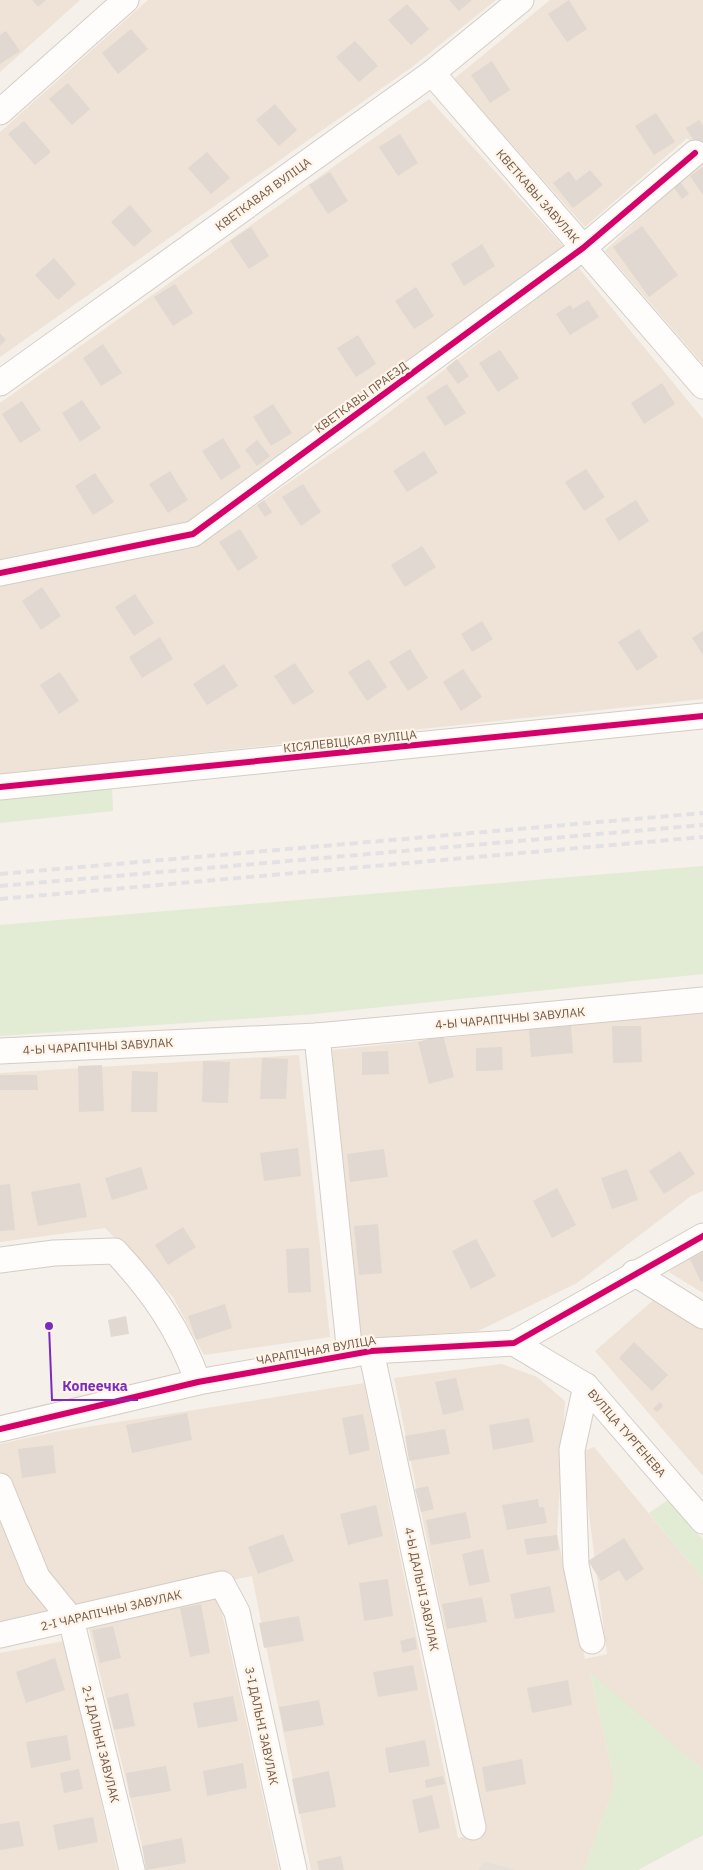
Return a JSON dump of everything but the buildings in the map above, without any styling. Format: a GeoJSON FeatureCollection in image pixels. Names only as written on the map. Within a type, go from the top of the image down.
{"type":"FeatureCollection","features":[{"type":"Feature","properties":{"kind":"street"},"geometry":{"type":"LineString","coordinates":[[0,112],[126,0]]}},
{"type":"Feature","properties":{"kind":"street","name":"КВЕТКАВАЯ ВУЛІЦА"},"geometry":{"type":"LineString","coordinates":[[0,383],[432,73],[521,0]]}},
{"type":"Feature","properties":{"kind":"street","name":"КВЕТКАВЫ ЗАВУЛАК"},"geometry":{"type":"LineString","coordinates":[[432,73],[703,386]]}},
{"type":"Feature","properties":{"kind":"street","name":"КВЕТКАВЫ ПРАЕЗД"},"geometry":{"type":"LineString","coordinates":[[0,573],[193,534],[583,248],[695,153]]}},
{"type":"Feature","properties":{"kind":"street","name":"КІСЯЛЕВІЦКАЯ ВУЛІЦА"},"geometry":{"type":"LineString","coordinates":[[0,787],[703,716]]}},
{"type":"Feature","properties":{"kind":"street","name":"4-Ы ЧАРАПІЧНЫ ЗАВУЛАК"},"geometry":{"type":"LineString","coordinates":[[0,1051],[317,1036],[703,1000]]}},
{"type":"Feature","properties":{"kind":"street"},"geometry":{"type":"LineString","coordinates":[[317,1036],[360,1353]]}},
{"type":"Feature","properties":{"kind":"street","name":"ЧАРАПІЧНАЯ ВУЛІЦА"},"geometry":{"type":"LineString","coordinates":[[0,1429],[198,1382],[360,1353],[514,1343],[634,1273],[703,1236]]}},
{"type":"Feature","properties":{"kind":"street"},"geometry":{"type":"LineString","coordinates":[[0,1260],[54,1253],[116,1251],[147,1285],[187,1352],[198,1382]]}},
{"type":"Feature","properties":{"kind":"street"},"geometry":{"type":"LineString","coordinates":[[634,1273],[703,1316]]}},
{"type":"Feature","properties":{"kind":"street","name":"ВУЛІЦА ТУРГЕНЕВА"},"geometry":{"type":"LineString","coordinates":[[514,1343],[586,1386],[703,1521]]}},
{"type":"Feature","properties":{"kind":"street","name":"4-Ы ДАЛЬНІ ЗАВУЛАК"},"geometry":{"type":"LineString","coordinates":[[360,1353],[474,1828]]}},
{"type":"Feature","properties":{"kind":"street"},"geometry":{"type":"LineString","coordinates":[[586,1386],[572,1450],[576,1565],[592,1641]]}},
{"type":"Feature","properties":{"kind":"street"},"geometry":{"type":"LineString","coordinates":[[0,1486],[37,1577],[71,1619]]}},
{"type":"Feature","properties":{"kind":"street","name":"2-І ЧАРАПІЧНЫ ЗАВУЛАК"},"geometry":{"type":"LineString","coordinates":[[0,1635],[222,1584]]}},
{"type":"Feature","properties":{"kind":"street","name":"3-І ДАЛЬНІ ЗАВУЛАК"},"geometry":{"type":"LineString","coordinates":[[222,1584],[237,1612],[294,1870]]}},
{"type":"Feature","properties":{"kind":"street","name":"2-І ДАЛЬНІ ЗАВУЛАК"},"geometry":{"type":"LineString","coordinates":[[71,1619],[132,1870]]}},
{"type":"Feature","properties":{"kind":"shaded area"},"geometry":{"type":"Polygon","coordinates":[[[0,0],[80,0],[0,72],[0,0]]]}},
{"type":"Feature","properties":{"kind":"shaded area"},"geometry":{"type":"Polygon","coordinates":[[[148,0],[496,0],[412,67],[0,357],[0,132],[148,0]]]}},
{"type":"Feature","properties":{"kind":"shaded area"},"geometry":{"type":"Polygon","coordinates":[[[550,0],[703,0],[703,154],[687,138],[585,227],[454,79],[550,0]]]}},
{"type":"Feature","properties":{"kind":"shaded area"},"geometry":{"type":"Polygon","coordinates":[[[429,99],[563,246],[190,522],[0,564],[0,403],[429,99]]]}},
{"type":"Feature","properties":{"kind":"shaded area"},"geometry":{"type":"Polygon","coordinates":[[[703,159],[703,364],[605,251],[703,159]]]}},
{"type":"Feature","properties":{"kind":"shaded area"},"geometry":{"type":"Polygon","coordinates":[[[578,267],[703,419],[703,699],[0,774],[0,584],[197,546],[374,424],[578,267]]]}},
{"type":"Feature","properties":{"kind":"shaded area"},"geometry":{"type":"Polygon","coordinates":[[[703,1011],[703,1191],[691,1196],[577,1283],[478,1331],[361,1339],[332,1050],[703,1011]]]}},
{"type":"Feature","properties":{"kind":"shaded area"},"geometry":{"type":"Polygon","coordinates":[[[299,1055],[330,1337],[204,1355],[173,1297],[105,1228],[0,1242],[0,1073],[299,1055]]]}},
{"type":"Feature","properties":{"kind":"shaded area"},"geometry":{"type":"Polygon","coordinates":[[[703,1247],[703,1293],[669,1272],[688,1254],[703,1247]]]}},
{"type":"Feature","properties":{"kind":"shaded area"},"geometry":{"type":"Polygon","coordinates":[[[656,1298],[703,1327],[703,1476],[595,1351],[656,1298]]]}},
{"type":"Feature","properties":{"kind":"shaded area"},"geometry":{"type":"Polygon","coordinates":[[[502,1364],[537,1377],[565,1401],[557,1535],[585,1659],[607,1654],[581,1452],[594,1447],[703,1579],[703,1770],[590,1673],[615,1783],[584,1870],[518,1870],[484,1861],[478,1870],[311,1870],[252,1576],[0,1627],[0,1444],[55,1432],[364,1383],[458,1838],[486,1831],[394,1378],[502,1364]]]}},
{"type":"Feature","properties":{"kind":"shaded area"},"geometry":{"type":"Polygon","coordinates":[[[218,1595],[279,1870],[148,1870],[88,1625],[218,1595]]]}},
{"type":"Feature","properties":{"kind":"shaded area"},"geometry":{"type":"Polygon","coordinates":[[[64,1641],[117,1870],[0,1870],[0,1653],[64,1641]]]}},
{"type":"Feature","properties":{"kind":"shaded area"},"geometry":{"type":"Polygon","coordinates":[[[484,1861],[518,1870],[478,1870],[484,1861]]]}},
{"type":"Feature","properties":{"kind":"green space"},"geometry":{"type":"Polygon","coordinates":[[[112,785],[113,811],[0,823],[0,798],[112,785]]]}},
{"type":"Feature","properties":{"kind":"green space"},"geometry":{"type":"Polygon","coordinates":[[[703,866],[703,974],[314,1014],[0,1036],[0,925],[703,866]]]}},
{"type":"Feature","properties":{"kind":"green space"},"geometry":{"type":"Polygon","coordinates":[[[668,1500],[703,1540],[703,1579],[649,1513],[668,1500]]]}},
{"type":"Feature","properties":{"kind":"green space"},"geometry":{"type":"Polygon","coordinates":[[[590,1672],[703,1770],[703,1835],[638,1870],[584,1870],[615,1783],[590,1672]]]}},
{"type":"Feature","properties":{"kind":"railway"},"geometry":{"type":"LineString","coordinates":[[0,874],[703,813]]}},
{"type":"Feature","properties":{"kind":"railway"},"geometry":{"type":"LineString","coordinates":[[0,886],[703,825]]}},
{"type":"Feature","properties":{"kind":"railway"},"geometry":{"type":"LineString","coordinates":[[0,899],[703,837]]}},
{"type":"Feature","properties":{"kind":"cycle path"},"geometry":{"type":"LineString","coordinates":[[0,573],[193,534],[583,248],[695,153]]}},
{"type":"Feature","properties":{"kind":"cycle path"},"geometry":{"type":"LineString","coordinates":[[0,787],[703,716]]}},
{"type":"Feature","properties":{"kind":"cycle path"},"geometry":{"type":"LineString","coordinates":[[0,1429],[198,1382],[371,1351],[514,1343],[703,1236]]}},
{"type":"Feature","properties":{"kind":"place","name":"Копеечка"},"geometry":{"type":"Point","coordinates":[49,1326]}}]}
